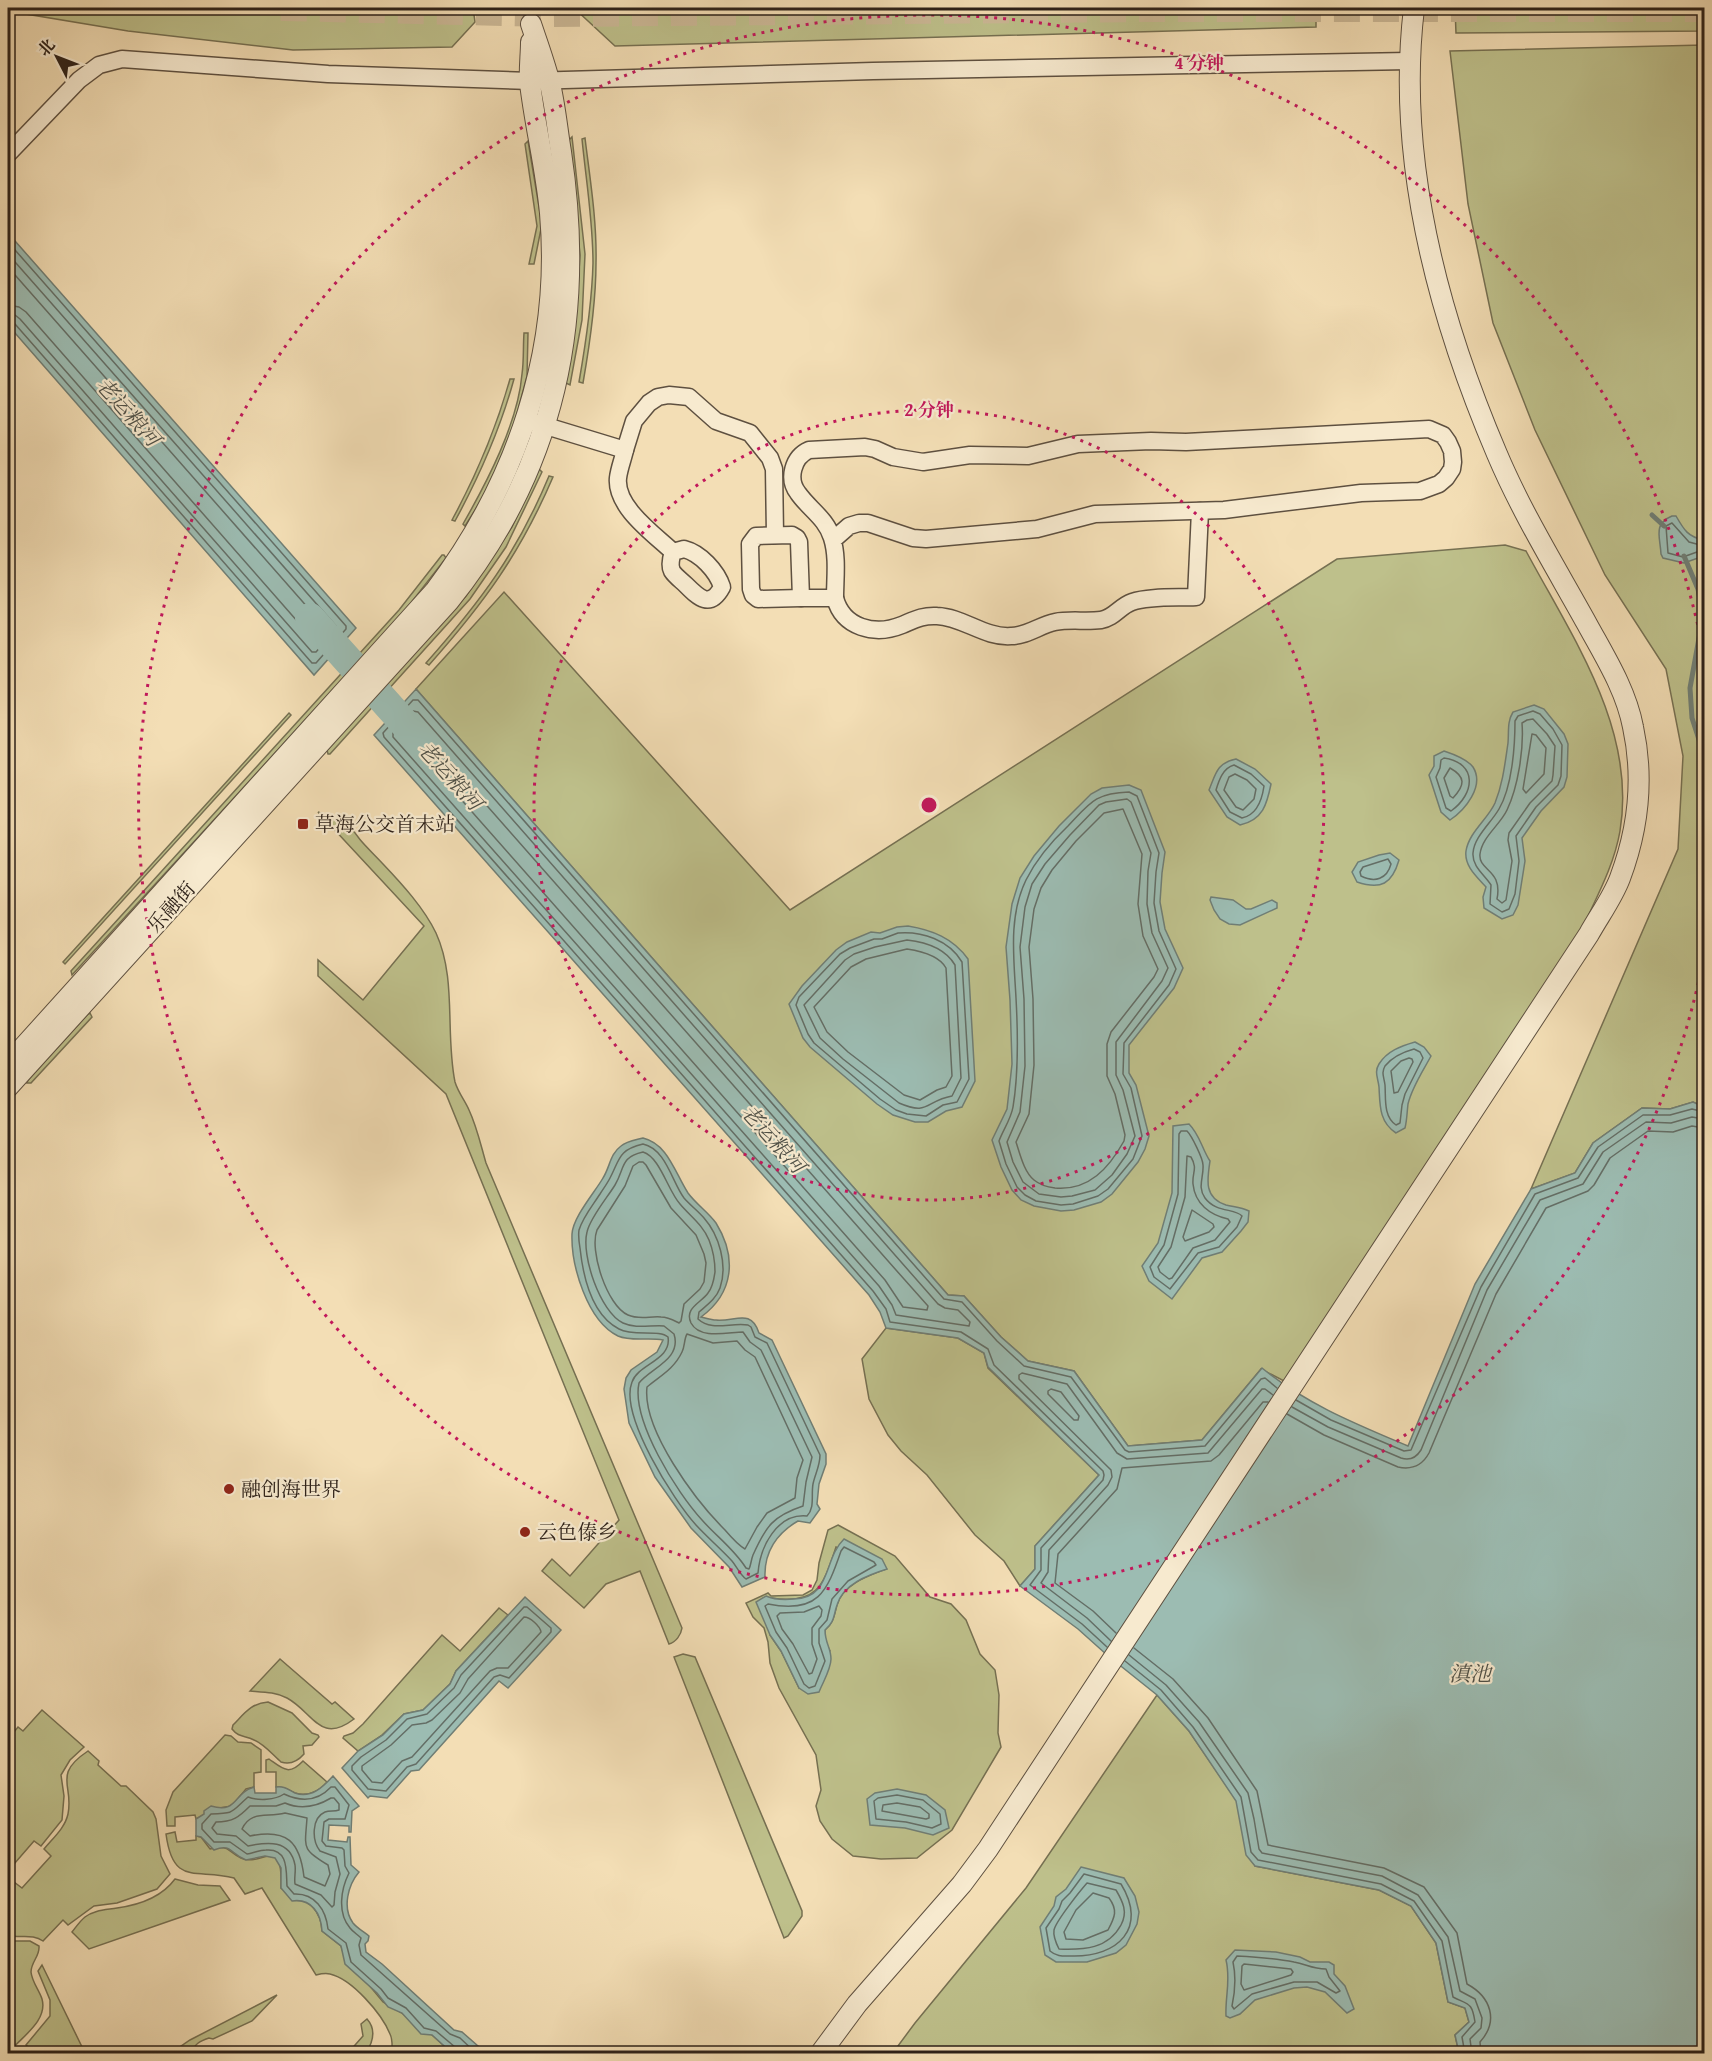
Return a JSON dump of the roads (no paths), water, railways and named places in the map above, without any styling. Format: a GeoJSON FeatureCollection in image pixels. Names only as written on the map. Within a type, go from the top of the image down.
{"type":"FeatureCollection","features":[{"type":"Feature","properties":{"kind":"street"},"geometry":{"type":"LineString","coordinates":[[820,2054],[857,2004],[962,1884],[988,1849],[1582,944],[1620,880],[1634,831],[1640,784],[1634,727],[1621,688],[1519,501],[1498,457],[1468,385],[1450,328],[1434,271],[1420,196],[1412,129],[1409,61],[1414,8]]}},
{"type":"Feature","properties":{"kind":"street"},"geometry":{"type":"LineString","coordinates":[[8,154],[79,80],[99,65],[122,59],[328,74],[540,81],[896,71],[1409,61]]}},
{"type":"Feature","properties":{"kind":"street"},"geometry":{"type":"LineString","coordinates":[[329,722],[397,647],[471,539],[536,423],[549,319],[552,249],[540,81]]}},
{"type":"Feature","properties":{"kind":"street"},"geometry":{"type":"LineString","coordinates":[[673,552],[627,507],[619,495],[618,478],[634,421],[649,403],[669,394],[689,397],[716,421],[742,428],[750,433],[770,458],[774,469],[775,535]]}},
{"type":"Feature","properties":{"kind":"street"},"geometry":{"type":"LineString","coordinates":[[536,423],[625,450]]}},
{"type":"Feature","properties":{"kind":"street"},"geometry":{"type":"LineString","coordinates":[[833,540],[849,526],[859,523],[868,523],[913,538],[926,539],[1037,529],[1095,514],[1224,510],[1361,493],[1420,491],[1439,484],[1446,478],[1452,469],[1452,451],[1443,435],[1429,429],[1186,442],[1078,444],[1028,456],[970,454],[923,462],[893,457],[865,447],[809,450],[803,453],[793,469],[794,486],[798,494],[818,513],[833,540],[837,608],[845,618],[862,628],[880,630],[892,628],[913,619],[936,616],[961,620],[990,633],[1015,636],[1056,622],[1101,620],[1112,617],[1131,602],[1196,597],[1200,511]]}},
{"type":"Feature","properties":{"kind":"street"},"geometry":{"type":"LineString","coordinates":[[801,598],[797,537],[792,535],[756,536],[750,544],[751,589],[753,595],[758,599],[835,598]]}},
{"type":"Feature","properties":{"kind":"street","name":"乐融街"},"geometry":{"type":"LineString","coordinates":[[8,1064],[329,722]]}},
{"type":"Feature","properties":{"kind":"street","name":"乐融街"},"geometry":{"type":"LineString","coordinates":[[8,1087],[329,722]]}},
{"type":"Feature","properties":{"kind":"water"},"geometry":{"type":"Polygon","coordinates":[[[8,233],[356,628],[314,675],[8,325],[8,233]]]}},
{"type":"Feature","properties":{"kind":"water"},"geometry":{"type":"Polygon","coordinates":[[[1676,516],[1690,535],[1704,540],[1704,559],[1698,558],[1684,563],[1663,558],[1659,531],[1662,523],[1676,516]]]}},
{"type":"Feature","properties":{"kind":"water","name":"滇池"},"geometry":{"type":"Polygon","coordinates":[[[416,689],[948,1295],[964,1296],[1001,1337],[1028,1361],[1074,1371],[1128,1446],[1202,1440],[1262,1368],[1314,1403],[1408,1446],[1475,1284],[1531,1189],[1575,1173],[1593,1143],[1642,1108],[1670,1109],[1693,1102],[1704,1107],[1704,2053],[1459,2053],[1455,2035],[1469,2022],[1465,2008],[1448,2002],[1436,1943],[1411,1906],[1379,1890],[1255,1866],[1246,1855],[1236,1801],[1189,1731],[1157,1695],[1078,1629],[1020,1586],[1035,1569],[1035,1546],[1099,1475],[988,1367],[984,1353],[958,1338],[886,1328],[880,1312],[869,1295],[374,735],[416,689]]]}},
{"type":"Feature","properties":{"kind":"water"},"geometry":{"type":"Polygon","coordinates":[[[1534,705],[1544,709],[1564,734],[1568,744],[1567,777],[1564,787],[1541,811],[1522,838],[1525,861],[1518,905],[1513,915],[1502,919],[1484,908],[1483,897],[1486,887],[1469,866],[1466,851],[1471,838],[1492,809],[1498,796],[1505,766],[1511,716],[1513,712],[1534,705]]]}},
{"type":"Feature","properties":{"kind":"water"},"geometry":{"type":"Polygon","coordinates":[[[1444,751],[1456,755],[1473,767],[1477,782],[1472,797],[1450,820],[1441,812],[1429,775],[1434,766],[1434,756],[1444,751]]]}},
{"type":"Feature","properties":{"kind":"water"},"geometry":{"type":"Polygon","coordinates":[[[1236,759],[1255,769],[1271,784],[1263,810],[1248,823],[1240,825],[1227,817],[1209,790],[1221,766],[1236,759]]]}},
{"type":"Feature","properties":{"kind":"water"},"geometry":{"type":"Polygon","coordinates":[[[1129,785],[1141,790],[1165,852],[1160,902],[1165,929],[1183,968],[1174,988],[1129,1045],[1129,1073],[1136,1085],[1149,1136],[1138,1162],[1112,1194],[1101,1202],[1074,1210],[1061,1211],[1034,1206],[1021,1200],[1012,1190],[992,1140],[1007,1109],[1012,1064],[1006,947],[1012,904],[1020,878],[1034,856],[1059,826],[1091,794],[1102,788],[1129,785]]]}},
{"type":"Feature","properties":{"kind":"water"},"geometry":{"type":"Polygon","coordinates":[[[1390,853],[1399,860],[1389,880],[1379,885],[1357,882],[1352,872],[1358,862],[1390,853]]]}},
{"type":"Feature","properties":{"kind":"water"},"geometry":{"type":"Polygon","coordinates":[[[1211,897],[1233,900],[1246,909],[1272,900],[1277,903],[1277,908],[1240,925],[1229,924],[1220,919],[1214,910],[1211,897]]]}},
{"type":"Feature","properties":{"kind":"water"},"geometry":{"type":"Polygon","coordinates":[[[908,926],[949,940],[968,959],[975,1081],[962,1107],[946,1111],[928,1122],[915,1122],[893,1115],[877,1104],[810,1047],[803,1038],[789,1004],[802,986],[836,950],[847,942],[871,932],[880,933],[908,926]]]}},
{"type":"Feature","properties":{"kind":"water"},"geometry":{"type":"Polygon","coordinates":[[[1415,1042],[1424,1047],[1431,1056],[1410,1098],[1405,1128],[1396,1133],[1386,1124],[1381,1113],[1377,1070],[1382,1059],[1390,1052],[1415,1042]]]}},
{"type":"Feature","properties":{"kind":"water"},"geometry":{"type":"Polygon","coordinates":[[[1189,1124],[1210,1161],[1208,1181],[1210,1193],[1219,1202],[1249,1211],[1248,1222],[1222,1252],[1202,1258],[1172,1299],[1149,1281],[1142,1266],[1158,1243],[1172,1193],[1173,1126],[1189,1124]]]}},
{"type":"Feature","properties":{"kind":"water"},"geometry":{"type":"Polygon","coordinates":[[[643,1138],[652,1141],[665,1153],[688,1193],[716,1223],[723,1236],[729,1261],[726,1286],[712,1307],[701,1317],[716,1320],[747,1318],[756,1325],[759,1333],[772,1340],[826,1454],[826,1464],[819,1484],[817,1504],[820,1509],[810,1523],[798,1521],[778,1537],[769,1551],[765,1577],[742,1587],[729,1567],[691,1528],[655,1477],[629,1423],[624,1389],[626,1378],[631,1370],[657,1352],[663,1340],[623,1338],[607,1329],[583,1291],[574,1261],[572,1234],[576,1220],[603,1178],[617,1149],[626,1143],[643,1138]]]}},
{"type":"Feature","properties":{"kind":"water"},"geometry":{"type":"Polygon","coordinates":[[[844,1539],[882,1559],[887,1569],[857,1581],[840,1598],[832,1621],[825,1630],[831,1655],[830,1667],[819,1692],[808,1694],[799,1688],[781,1651],[770,1635],[756,1602],[766,1596],[790,1599],[806,1597],[815,1592],[821,1585],[837,1547],[844,1539]]]}},
{"type":"Feature","properties":{"kind":"water"},"geometry":{"type":"Polygon","coordinates":[[[525,1597],[561,1630],[508,1688],[499,1681],[419,1770],[411,1771],[387,1798],[370,1796],[368,1798],[342,1768],[358,1751],[383,1735],[404,1714],[423,1710],[450,1684],[456,1671],[525,1597]]]}},
{"type":"Feature","properties":{"kind":"water"},"geometry":{"type":"Polygon","coordinates":[[[333,1776],[359,1806],[352,1811],[351,1832],[349,1832],[349,1826],[329,1825],[328,1840],[347,1842],[350,1837],[351,1865],[359,1872],[349,1890],[347,1904],[353,1923],[369,1936],[365,1944],[366,1952],[454,2030],[462,2032],[486,2053],[452,2053],[432,2035],[421,2034],[402,2013],[388,2007],[377,1993],[345,1964],[341,1946],[322,1931],[320,1919],[314,1908],[305,1902],[292,1901],[281,1888],[281,1868],[275,1858],[265,1856],[246,1860],[228,1849],[214,1850],[201,1837],[196,1836],[196,1819],[204,1814],[204,1811],[211,1806],[220,1808],[231,1805],[247,1790],[254,1787],[255,1793],[276,1793],[276,1787],[282,1787],[295,1793],[306,1794],[321,1788],[333,1776]]]}},
{"type":"Feature","properties":{"kind":"water"},"geometry":{"type":"Polygon","coordinates":[[[897,1789],[926,1795],[945,1810],[949,1828],[933,1835],[905,1828],[870,1825],[867,1799],[875,1793],[897,1789]]]}},
{"type":"Feature","properties":{"kind":"water"},"geometry":{"type":"Polygon","coordinates":[[[1081,1867],[1124,1878],[1135,1896],[1139,1912],[1137,1924],[1126,1945],[1116,1953],[1087,1962],[1056,1962],[1045,1955],[1040,1927],[1054,1906],[1056,1897],[1066,1889],[1081,1867]]]}},
{"type":"Feature","properties":{"kind":"water"},"geometry":{"type":"Polygon","coordinates":[[[1235,1950],[1276,1952],[1300,1957],[1310,1962],[1329,1962],[1334,1965],[1334,1974],[1345,1986],[1354,2009],[1347,2013],[1325,1992],[1307,1987],[1294,1988],[1255,2000],[1240,2014],[1230,2018],[1226,2016],[1228,1975],[1226,1960],[1235,1950]]]}},
{"type":"Feature","properties":{"kind":"waterway"},"geometry":{"type":"LineString","coordinates":[[1652,515],[1664,526]]}},
{"type":"Feature","properties":{"kind":"waterway"},"geometry":{"type":"LineString","coordinates":[[1684,556],[1698,589],[1703,616],[1690,688],[1692,718],[1704,755]]}},
{"type":"Feature","properties":{"kind":"waterway","name":"老运粮河"},"geometry":{"type":"LineString","coordinates":[[310,618],[422,743]]}},
{"type":"Feature","properties":{"kind":"waterway"},"geometry":{"type":"LineString","coordinates":[[1704,805],[1701,825],[1704,859]]}},
{"type":"Feature","properties":{"kind":"tunnel"},"geometry":{"type":"LineString","coordinates":[[281,8],[549,14],[1154,9],[1704,9]]}},
{"type":"Feature","properties":{"kind":"place","name":"草海公交首末站"},"geometry":{"type":"Point","coordinates":[303,824]}},
{"type":"Feature","properties":{"kind":"place","name":"融创海世界"},"geometry":{"type":"Point","coordinates":[229,1489]}},
{"type":"Feature","properties":{"kind":"place","name":"云色傣乡"},"geometry":{"type":"Point","coordinates":[525,1532]}}]}
